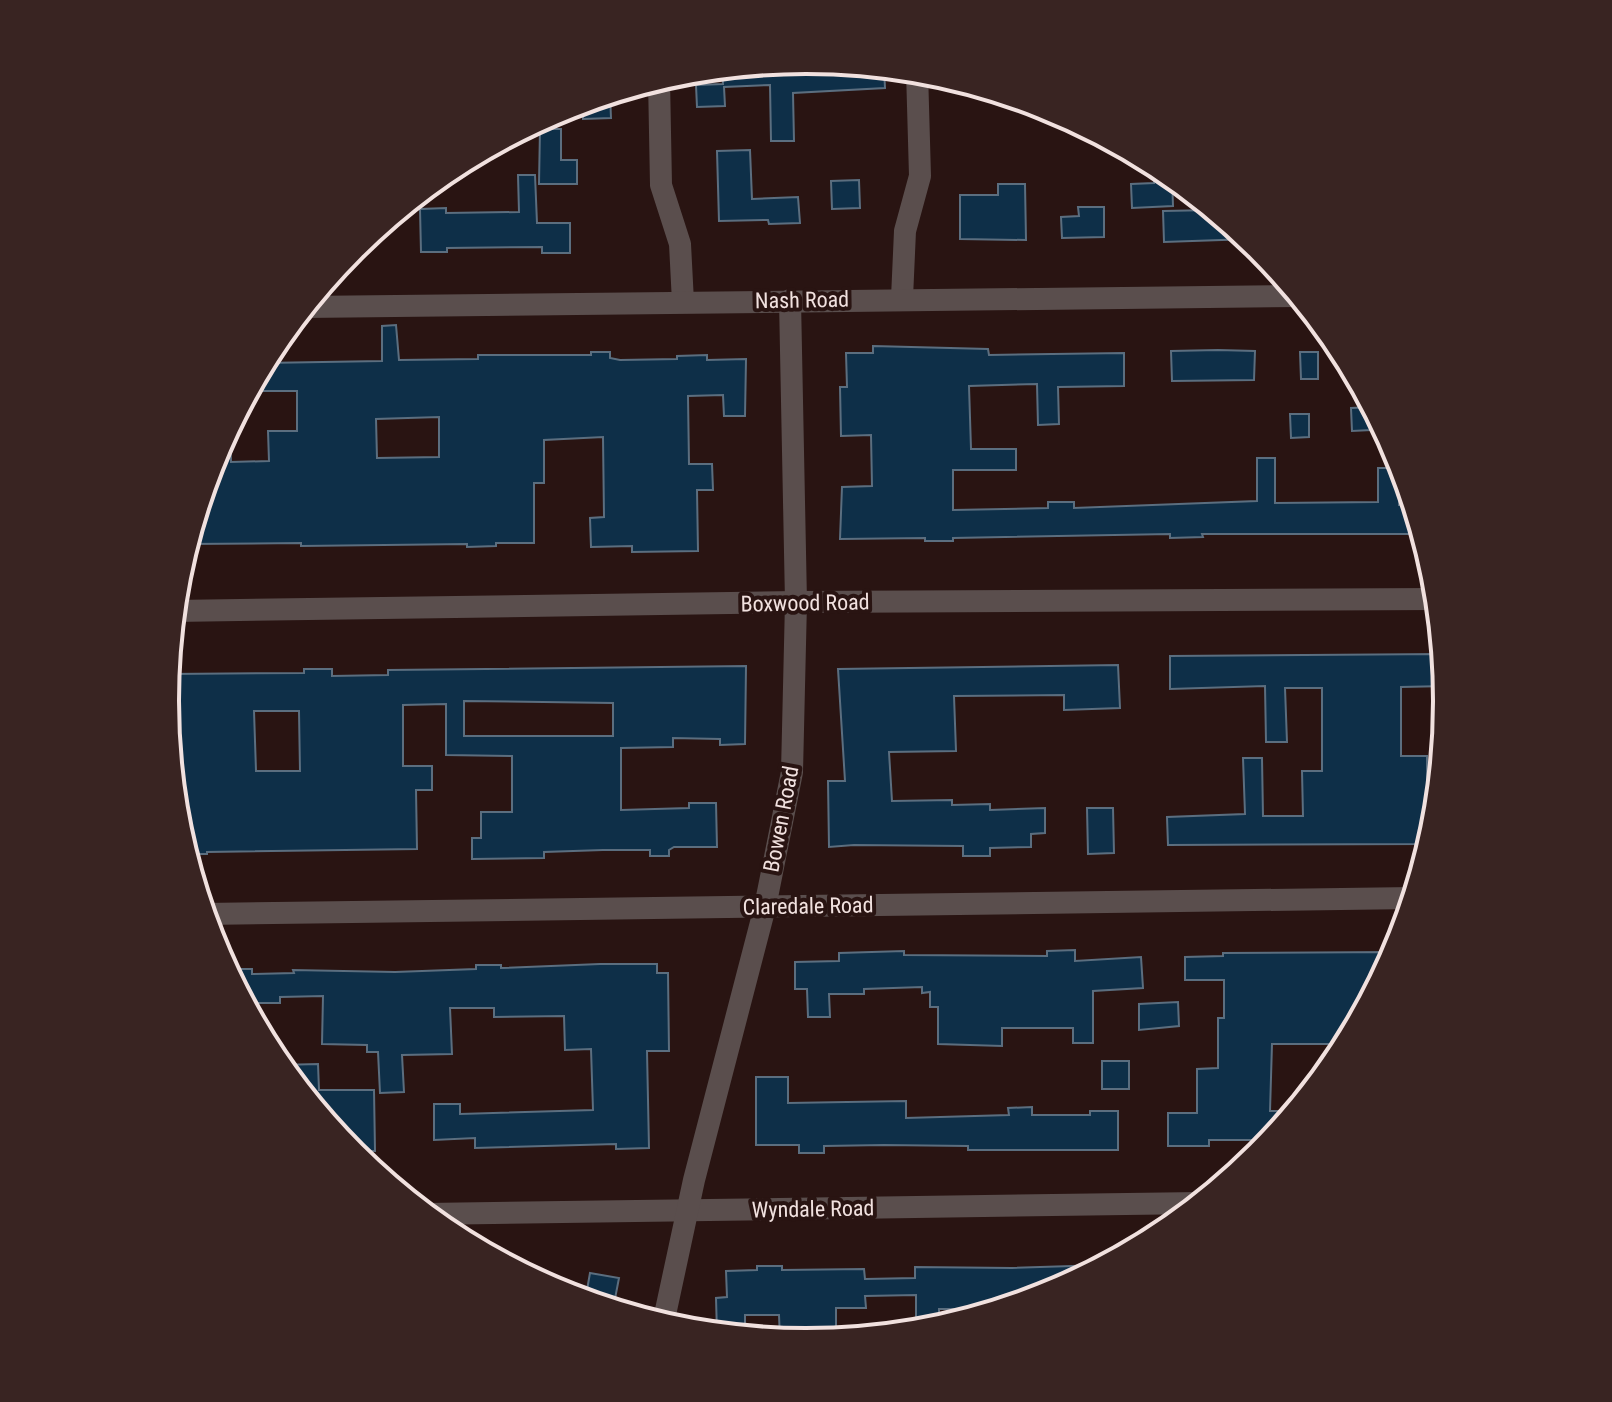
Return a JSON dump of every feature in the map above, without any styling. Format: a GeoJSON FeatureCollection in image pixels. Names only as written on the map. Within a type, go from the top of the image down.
{"type":"FeatureCollection","features":[{"type":"Feature","properties":{"kind":"street"},"geometry":{"type":"LineString","coordinates":[[902,298],[905,231],[920,176],[917,84]]}},
{"type":"Feature","properties":{"kind":"street"},"geometry":{"type":"LineString","coordinates":[[659,92],[661,185],[680,244],[683,302]]}},
{"type":"Feature","properties":{"kind":"street","name":"Nash Road"},"geometry":{"type":"LineString","coordinates":[[319,307],[1284,296]]}},
{"type":"Feature","properties":{"kind":"street","name":"Bowen Road"},"geometry":{"type":"LineString","coordinates":[[666,1312],[694,1180],[765,907],[792,772],[796,713],[796,602],[790,300]]}},
{"type":"Feature","properties":{"kind":"street","name":"Boxwood Road"},"geometry":{"type":"LineString","coordinates":[[185,611],[796,602],[1425,599]]}},
{"type":"Feature","properties":{"kind":"street","name":"Claredale Road"},"geometry":{"type":"LineString","coordinates":[[216,914],[1401,898]]}},
{"type":"Feature","properties":{"kind":"street","name":"Wyndale Road"},"geometry":{"type":"LineString","coordinates":[[446,1214],[1180,1203]]}},
{"type":"Feature","properties":{"kind":"building"},"geometry":{"type":"Polygon","coordinates":[[[765,75],[847,75],[885,79],[885,88],[793,93],[794,141],[771,141],[770,85],[724,87],[725,106],[697,107],[696,85],[723,84],[723,79],[765,75]]]}},
{"type":"Feature","properties":{"kind":"building"},"geometry":{"type":"Polygon","coordinates":[[[610,105],[611,118],[583,119],[583,115],[610,105]]]}},
{"type":"Feature","properties":{"kind":"building"},"geometry":{"type":"Polygon","coordinates":[[[561,129],[561,160],[577,160],[577,184],[539,184],[540,134],[561,129]]]}},
{"type":"Feature","properties":{"kind":"building"},"geometry":{"type":"Polygon","coordinates":[[[750,150],[752,199],[798,197],[800,223],[719,221],[717,151],[750,150]]]}},
{"type":"Feature","properties":{"kind":"building"},"geometry":{"type":"Polygon","coordinates":[[[518,175],[535,175],[537,223],[570,223],[570,253],[542,253],[542,247],[447,248],[447,252],[421,252],[420,209],[446,208],[446,213],[519,212],[518,175]]]}},
{"type":"Feature","properties":{"kind":"building"},"geometry":{"type":"Polygon","coordinates":[[[859,180],[860,208],[832,209],[831,181],[859,180]]]}},
{"type":"Feature","properties":{"kind":"building"},"geometry":{"type":"Polygon","coordinates":[[[1154,180],[1173,193],[1173,206],[1132,208],[1131,184],[1154,183],[1154,180]]]}},
{"type":"Feature","properties":{"kind":"building"},"geometry":{"type":"Polygon","coordinates":[[[998,184],[1025,184],[1026,240],[960,239],[960,195],[998,195],[998,184]]]}},
{"type":"Feature","properties":{"kind":"building"},"geometry":{"type":"Polygon","coordinates":[[[1078,207],[1104,207],[1104,237],[1062,238],[1061,217],[1079,216],[1078,207]]]}},
{"type":"Feature","properties":{"kind":"building"},"geometry":{"type":"Polygon","coordinates":[[[1196,210],[1229,240],[1164,242],[1163,211],[1196,210]]]}},
{"type":"Feature","properties":{"kind":"building"},"geometry":{"type":"Polygon","coordinates":[[[396,325],[399,360],[478,359],[478,355],[591,355],[591,352],[610,352],[610,358],[620,360],[707,355],[707,360],[746,359],[745,416],[724,416],[723,395],[688,396],[689,464],[712,464],[713,490],[697,490],[698,551],[632,552],[632,546],[591,547],[590,518],[604,517],[603,437],[544,440],[544,483],[534,483],[534,543],[467,547],[467,544],[199,544],[212,499],[231,453],[231,462],[269,461],[268,431],[297,431],[297,391],[261,391],[279,363],[382,361],[382,326],[396,325]],[[439,417],[376,419],[377,458],[439,457],[439,417]]]}},
{"type":"Feature","properties":{"kind":"building"},"geometry":{"type":"Polygon","coordinates":[[[873,346],[988,349],[989,355],[1124,353],[1124,386],[1058,387],[1059,424],[1038,425],[1037,384],[969,386],[971,449],[1016,449],[1016,470],[953,470],[953,510],[1048,508],[1048,502],[1074,502],[1074,508],[1257,501],[1257,458],[1275,458],[1275,503],[1378,502],[1378,468],[1388,468],[1410,534],[1202,534],[1203,537],[1170,538],[1170,534],[953,538],[953,541],[925,541],[925,538],[840,539],[842,487],[872,486],[871,435],[841,436],[840,387],[847,387],[846,353],[873,353],[873,346]]]}},
{"type":"Feature","properties":{"kind":"building"},"geometry":{"type":"Polygon","coordinates":[[[1171,351],[1255,351],[1254,380],[1172,381],[1171,351]]]}},
{"type":"Feature","properties":{"kind":"building"},"geometry":{"type":"Polygon","coordinates":[[[1300,352],[1318,352],[1318,379],[1301,379],[1300,352]]]}},
{"type":"Feature","properties":{"kind":"building"},"geometry":{"type":"Polygon","coordinates":[[[1351,408],[1359,408],[1371,430],[1352,431],[1351,408]]]}},
{"type":"Feature","properties":{"kind":"building"},"geometry":{"type":"Polygon","coordinates":[[[1290,414],[1309,414],[1309,437],[1291,438],[1290,414]]]}},
{"type":"Feature","properties":{"kind":"building"},"geometry":{"type":"Polygon","coordinates":[[[1431,654],[1433,686],[1401,687],[1401,756],[1427,756],[1427,789],[1416,844],[1168,845],[1167,817],[1245,814],[1243,758],[1262,758],[1263,816],[1303,816],[1302,771],[1322,771],[1322,688],[1285,688],[1287,742],[1266,742],[1265,686],[1170,689],[1170,656],[1431,654]]]}},
{"type":"Feature","properties":{"kind":"building"},"geometry":{"type":"Polygon","coordinates":[[[1118,665],[1120,708],[1064,710],[1064,695],[954,696],[956,751],[889,752],[892,801],[952,800],[952,805],[990,804],[990,810],[1045,808],[1045,833],[1031,834],[1031,847],[990,848],[990,856],[963,856],[963,846],[829,847],[828,781],[845,781],[838,669],[1118,665]]]}},
{"type":"Feature","properties":{"kind":"building"},"geometry":{"type":"Polygon","coordinates":[[[746,666],[745,744],[720,745],[720,739],[673,738],[673,747],[621,748],[621,810],[689,808],[689,803],[716,803],[717,847],[674,847],[669,850],[669,856],[650,856],[650,850],[603,850],[544,852],[544,858],[472,859],[472,838],[481,838],[481,812],[512,812],[512,756],[446,755],[446,704],[403,705],[403,766],[432,766],[432,790],[416,790],[417,849],[198,854],[184,783],[180,674],[304,673],[304,669],[332,669],[332,676],[388,675],[388,670],[746,666]],[[464,701],[464,736],[613,736],[613,703],[464,701]],[[254,711],[256,771],[300,771],[299,711],[254,711]]]}},
{"type":"Feature","properties":{"kind":"building"},"geometry":{"type":"Polygon","coordinates":[[[1087,808],[1113,808],[1114,853],[1088,854],[1087,808]]]}},
{"type":"Feature","properties":{"kind":"building"},"geometry":{"type":"Polygon","coordinates":[[[1075,950],[1075,961],[1141,957],[1143,988],[1093,991],[1093,1043],[1073,1043],[1073,1028],[1002,1028],[1002,1046],[938,1044],[938,1007],[930,1007],[930,992],[922,993],[922,987],[864,989],[864,994],[829,994],[830,1017],[808,1017],[807,989],[795,989],[795,962],[839,961],[839,953],[904,951],[904,955],[1047,956],[1047,951],[1075,950]]]}},
{"type":"Feature","properties":{"kind":"building"},"geometry":{"type":"Polygon","coordinates":[[[1380,952],[1349,1015],[1330,1044],[1272,1044],[1270,1111],[1280,1111],[1253,1140],[1209,1140],[1209,1146],[1168,1146],[1168,1113],[1197,1113],[1197,1069],[1218,1068],[1218,1018],[1224,1018],[1224,980],[1185,980],[1185,957],[1223,956],[1223,953],[1380,952]]]}},
{"type":"Feature","properties":{"kind":"building"},"geometry":{"type":"Polygon","coordinates":[[[657,964],[657,973],[668,973],[669,1051],[647,1051],[649,1148],[616,1149],[616,1144],[475,1148],[475,1138],[434,1140],[434,1104],[460,1104],[460,1114],[593,1110],[591,1049],[565,1050],[564,1016],[494,1017],[494,1008],[450,1008],[452,1054],[402,1055],[404,1092],[380,1093],[378,1052],[367,1052],[367,1045],[322,1044],[323,996],[280,997],[280,1003],[257,1003],[240,969],[252,969],[252,974],[294,973],[293,970],[395,972],[476,969],[476,965],[501,965],[501,968],[657,964]]]}},
{"type":"Feature","properties":{"kind":"building"},"geometry":{"type":"Polygon","coordinates":[[[1178,1002],[1179,1026],[1139,1030],[1139,1004],[1178,1002]]]}},
{"type":"Feature","properties":{"kind":"building"},"geometry":{"type":"Polygon","coordinates":[[[1102,1061],[1129,1061],[1129,1089],[1102,1089],[1102,1061]]]}},
{"type":"Feature","properties":{"kind":"building"},"geometry":{"type":"Polygon","coordinates":[[[318,1064],[319,1090],[374,1090],[375,1151],[370,1151],[335,1114],[296,1065],[318,1064]]]}},
{"type":"Feature","properties":{"kind":"building"},"geometry":{"type":"Polygon","coordinates":[[[756,1077],[788,1077],[788,1103],[906,1101],[906,1118],[1009,1115],[1008,1108],[1032,1107],[1032,1115],[1090,1115],[1090,1111],[1118,1111],[1118,1150],[968,1150],[968,1146],[884,1145],[824,1146],[824,1153],[799,1153],[799,1145],[756,1145],[756,1077]]]}},
{"type":"Feature","properties":{"kind":"building"},"geometry":{"type":"Polygon","coordinates":[[[757,1266],[782,1266],[782,1270],[864,1269],[865,1279],[915,1278],[915,1267],[1077,1266],[1008,1295],[959,1309],[939,1309],[939,1314],[917,1318],[916,1295],[865,1296],[866,1308],[836,1308],[836,1327],[780,1327],[779,1315],[745,1315],[745,1325],[717,1322],[716,1298],[727,1297],[726,1271],[757,1270],[757,1266]]]}},
{"type":"Feature","properties":{"kind":"building"},"geometry":{"type":"Polygon","coordinates":[[[590,1273],[619,1278],[615,1298],[587,1288],[590,1273]]]}}]}
